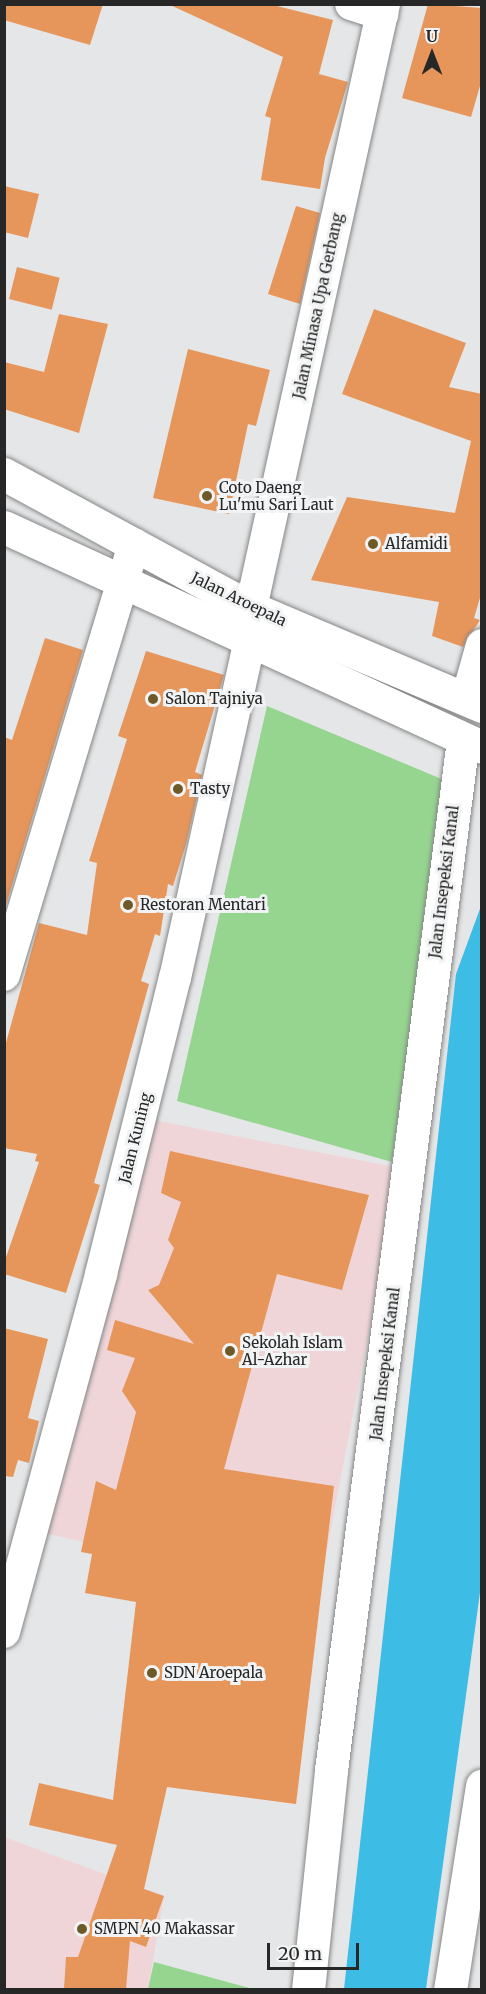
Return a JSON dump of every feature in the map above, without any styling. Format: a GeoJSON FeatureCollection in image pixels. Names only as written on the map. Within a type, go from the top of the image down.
{"type":"FeatureCollection","features":[{"type":"Feature","properties":{"kind":"street"},"geometry":{"type":"LineString","coordinates":[[351,4],[383,9]]}},
{"type":"Feature","properties":{"kind":"street","name":"Jalan Minasa Upa Gerbang"},"geometry":{"type":"LineString","coordinates":[[251,608],[383,9]]}},
{"type":"Feature","properties":{"kind":"street","name":"Jalan Aroepala"},"geometry":{"type":"LineString","coordinates":[[4,474],[251,608],[474,702]]}},
{"type":"Feature","properties":{"kind":"street"},"geometry":{"type":"LineString","coordinates":[[4,528],[472,743]]}},
{"type":"Feature","properties":{"kind":"street"},"geometry":{"type":"LineString","coordinates":[[4,975],[120,580],[134,544]]}},
{"type":"Feature","properties":{"kind":"street","name":"Jalan Kuning"},"geometry":{"type":"LineString","coordinates":[[4,1632],[101,1274],[175,978],[250,641]]}},
{"type":"Feature","properties":{"kind":"street"},"geometry":{"type":"LineString","coordinates":[[474,702],[482,645]]}},
{"type":"Feature","properties":{"kind":"street","name":"Jalan Insepeksi Kanal"},"geometry":{"type":"LineString","coordinates":[[308,1989],[332,1759],[472,743]]}},
{"type":"Feature","properties":{"kind":"street"},"geometry":{"type":"LineString","coordinates":[[450,1989],[482,1785]]}},
{"type":"Feature","properties":{"kind":"shaded area","name":"Sekolah Islam Al-Azhar"},"geometry":{"type":"Polygon","coordinates":[[[153,1120],[400,1168],[322,1576],[296,1804],[172,1787],[192,1566],[48,1534],[153,1120]]]}},
{"type":"Feature","properties":{"kind":"shaded area","name":"SMPN 40 Makassar"},"geometry":{"type":"Polygon","coordinates":[[[4,1837],[164,1896],[148,1989],[5,1989],[4,1837]]]}},
{"type":"Feature","properties":{"kind":"green space"},"geometry":{"type":"Polygon","coordinates":[[[267,706],[444,780],[392,1162],[177,1101],[267,706]]]}},
{"type":"Feature","properties":{"kind":"green space"},"geometry":{"type":"Polygon","coordinates":[[[154,1962],[253,1989],[148,1989],[154,1962]]]}},
{"type":"Feature","properties":{"kind":"water"},"geometry":{"type":"Polygon","coordinates":[[[481,906],[481,1585],[426,1989],[344,1989],[456,974],[481,906]]]}},
{"type":"Feature","properties":{"kind":"building"},"geometry":{"type":"Polygon","coordinates":[[[4,4],[103,4],[90,45],[4,20],[4,4]]]}},
{"type":"Feature","properties":{"kind":"building"},"geometry":{"type":"Polygon","coordinates":[[[168,4],[269,4],[333,20],[319,74],[348,82],[325,158],[320,189],[261,180],[271,118],[265,116],[283,57],[168,4]]]}},
{"type":"Feature","properties":{"kind":"building"},"geometry":{"type":"Polygon","coordinates":[[[428,4],[482,8],[482,79],[471,117],[402,98],[428,4]]]}},
{"type":"Feature","properties":{"kind":"building"},"geometry":{"type":"Polygon","coordinates":[[[4,186],[39,194],[28,238],[4,232],[4,186]]]}},
{"type":"Feature","properties":{"kind":"building"},"geometry":{"type":"Polygon","coordinates":[[[296,206],[320,213],[300,304],[268,294],[296,206]]]}},
{"type":"Feature","properties":{"kind":"building"},"geometry":{"type":"Polygon","coordinates":[[[17,267],[60,278],[52,310],[9,299],[17,267]]]}},
{"type":"Feature","properties":{"kind":"building"},"geometry":{"type":"Polygon","coordinates":[[[374,309],[466,343],[449,387],[482,394],[482,591],[474,618],[480,620],[463,647],[432,636],[439,602],[311,580],[347,497],[455,513],[471,441],[342,394],[374,309]]]}},
{"type":"Feature","properties":{"kind":"building"},"geometry":{"type":"Polygon","coordinates":[[[59,314],[108,324],[79,433],[4,409],[4,362],[44,372],[59,314]]]}},
{"type":"Feature","properties":{"kind":"building"},"geometry":{"type":"Polygon","coordinates":[[[188,349],[270,370],[256,426],[248,424],[229,514],[153,498],[188,349]]]}},
{"type":"Feature","properties":{"kind":"building"},"geometry":{"type":"Polygon","coordinates":[[[45,638],[83,650],[6,905],[4,737],[12,740],[45,638]]]}},
{"type":"Feature","properties":{"kind":"building"},"geometry":{"type":"Polygon","coordinates":[[[146,651],[224,675],[195,772],[202,775],[186,844],[173,886],[168,884],[160,936],[155,934],[141,981],[149,984],[94,1183],[100,1185],[66,1293],[4,1274],[4,1263],[39,1162],[35,1161],[37,1154],[4,1148],[4,1050],[39,923],[87,935],[97,863],[89,861],[127,739],[118,736],[146,651]]]}},
{"type":"Feature","properties":{"kind":"building","name":"Sekolah Islam Al-Azhar"},"geometry":{"type":"Polygon","coordinates":[[[170,1151],[369,1195],[342,1290],[277,1274],[224,1469],[334,1486],[296,1804],[167,1787],[144,1889],[164,1896],[146,1947],[130,1941],[126,1989],[64,1989],[66,1957],[78,1957],[117,1845],[29,1825],[39,1783],[113,1800],[136,1602],[85,1593],[92,1554],[81,1552],[96,1481],[116,1490],[136,1412],[122,1391],[135,1358],[107,1350],[115,1320],[194,1344],[148,1290],[159,1285],[174,1248],[168,1240],[181,1202],[161,1193],[170,1151]]]}},
{"type":"Feature","properties":{"kind":"building"},"geometry":{"type":"Polygon","coordinates":[[[4,1328],[48,1339],[28,1418],[39,1421],[29,1463],[18,1460],[13,1477],[4,1476],[4,1328]]]}},
{"type":"Feature","properties":{"kind":"place","name":"Coto Daeng Lu'mu Sari Laut"},"geometry":{"type":"Point","coordinates":[207,496]}},
{"type":"Feature","properties":{"kind":"place","name":"Alfamidi"},"geometry":{"type":"Point","coordinates":[373,544]}},
{"type":"Feature","properties":{"kind":"place","name":"Salon Tajniya"},"geometry":{"type":"Point","coordinates":[153,699]}},
{"type":"Feature","properties":{"kind":"place","name":"Tasty"},"geometry":{"type":"Point","coordinates":[178,789]}},
{"type":"Feature","properties":{"kind":"place","name":"Restoran Mentari"},"geometry":{"type":"Point","coordinates":[128,905]}},
{"type":"Feature","properties":{"kind":"place","name":"Sekolah Islam Al-Azhar"},"geometry":{"type":"Point","coordinates":[230,1351]}},
{"type":"Feature","properties":{"kind":"place","name":"SDN Aroepala"},"geometry":{"type":"Point","coordinates":[152,1673]}},
{"type":"Feature","properties":{"kind":"place","name":"SMPN 40 Makassar"},"geometry":{"type":"Point","coordinates":[82,1929]}}]}
